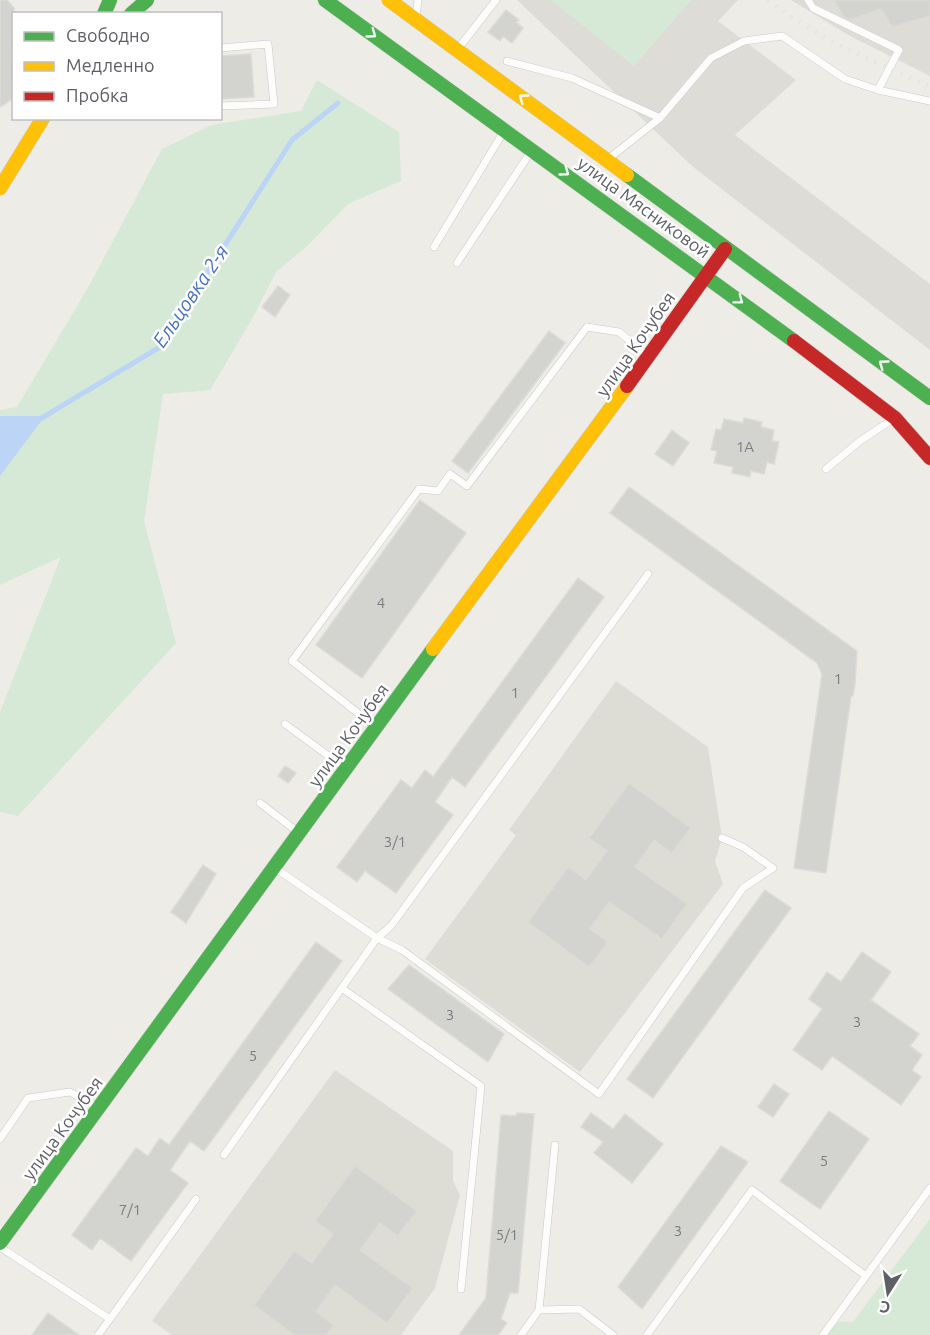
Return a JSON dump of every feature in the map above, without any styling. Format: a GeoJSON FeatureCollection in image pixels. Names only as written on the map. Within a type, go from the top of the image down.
{"type":"FeatureCollection","features":[{"type":"Feature","properties":{"kind":"street"},"geometry":{"type":"LineString","coordinates":[[133,12],[147,0]]}},
{"type":"Feature","properties":{"kind":"street","name":"улица Мясниковой"},"geometry":{"type":"LineString","coordinates":[[325,0],[706,275],[895,418],[930,458]]}},
{"type":"Feature","properties":{"kind":"street","name":"улица Мясниковой"},"geometry":{"type":"LineString","coordinates":[[389,0],[930,398]]}},
{"type":"Feature","properties":{"kind":"street"},"geometry":{"type":"LineString","coordinates":[[0,188],[42,120]]}},
{"type":"Feature","properties":{"kind":"street","name":"улица Кочубея"},"geometry":{"type":"LineString","coordinates":[[0,1245],[275,868],[375,726],[531,519],[725,249]]}},
{"type":"Feature","properties":{"kind":"lane"},"geometry":{"type":"LineString","coordinates":[[415,19],[418,0]]}},
{"type":"Feature","properties":{"kind":"lane"},"geometry":{"type":"LineString","coordinates":[[457,50],[496,0]]}},
{"type":"Feature","properties":{"kind":"lane"},"geometry":{"type":"LineString","coordinates":[[808,0],[813,8],[899,50],[878,90]]}},
{"type":"Feature","properties":{"kind":"lane"},"geometry":{"type":"LineString","coordinates":[[607,160],[660,118],[711,58],[744,41],[782,36],[845,79],[878,90],[930,101]]}},
{"type":"Feature","properties":{"kind":"lane"},"geometry":{"type":"LineString","coordinates":[[222,48],[268,44],[274,104],[222,106]]}},
{"type":"Feature","properties":{"kind":"lane"},"geometry":{"type":"LineString","coordinates":[[507,62],[572,78],[660,118]]}},
{"type":"Feature","properties":{"kind":"lane"},"geometry":{"type":"LineString","coordinates":[[434,247],[505,129]]}},
{"type":"Feature","properties":{"kind":"lane"},"geometry":{"type":"LineString","coordinates":[[457,263],[532,149]]}},
{"type":"Feature","properties":{"kind":"lane"},"geometry":{"type":"LineString","coordinates":[[375,726],[292,661],[419,489],[438,490],[450,474],[467,486],[587,327],[619,332],[649,357]]}},
{"type":"Feature","properties":{"kind":"lane"},"geometry":{"type":"LineString","coordinates":[[826,469],[860,441],[895,418]]}},
{"type":"Feature","properties":{"kind":"lane"},"geometry":{"type":"LineString","coordinates":[[224,1155],[377,938],[391,926],[648,574]]}},
{"type":"Feature","properties":{"kind":"lane"},"geometry":{"type":"LineString","coordinates":[[285,724],[345,768]]}},
{"type":"Feature","properties":{"kind":"lane"},"geometry":{"type":"LineString","coordinates":[[260,803],[299,834]]}},
{"type":"Feature","properties":{"kind":"lane"},"geometry":{"type":"LineString","coordinates":[[275,868],[377,938],[402,950],[548,1053],[598,1094],[743,888],[773,868],[743,847],[722,838]]}},
{"type":"Feature","properties":{"kind":"lane"},"geometry":{"type":"LineString","coordinates":[[343,989],[481,1086],[461,1289]]}},
{"type":"Feature","properties":{"kind":"lane"},"geometry":{"type":"LineString","coordinates":[[0,1139],[27,1098],[70,1092],[99,1108]]}},
{"type":"Feature","properties":{"kind":"lane"},"geometry":{"type":"LineString","coordinates":[[521,1335],[539,1310],[555,1145]]}},
{"type":"Feature","properties":{"kind":"lane"},"geometry":{"type":"LineString","coordinates":[[824,1335],[930,1188]]}},
{"type":"Feature","properties":{"kind":"lane"},"geometry":{"type":"LineString","coordinates":[[647,1335],[752,1190],[866,1276]]}},
{"type":"Feature","properties":{"kind":"lane"},"geometry":{"type":"LineString","coordinates":[[98,1335],[196,1199]]}},
{"type":"Feature","properties":{"kind":"lane"},"geometry":{"type":"LineString","coordinates":[[0,1245],[110,1319]]}},
{"type":"Feature","properties":{"kind":"lane"},"geometry":{"type":"LineString","coordinates":[[539,1310],[579,1309],[613,1335]]}},
{"type":"Feature","properties":{"kind":"shaded area"},"geometry":{"type":"Polygon","coordinates":[[[517,0],[551,0],[634,65],[691,0],[738,0],[718,21],[796,80],[735,135],[930,284],[930,350],[692,166],[517,0]]]}},
{"type":"Feature","properties":{"kind":"shaded area"},"geometry":{"type":"Polygon","coordinates":[[[791,0],[930,0],[930,76],[850,36],[791,0]]]}},
{"type":"Feature","properties":{"kind":"shaded area"},"geometry":{"type":"Polygon","coordinates":[[[616,681],[708,747],[722,838],[715,861],[723,884],[580,1072],[425,959],[516,835],[509,830],[616,681]]]}},
{"type":"Feature","properties":{"kind":"shaded area"},"geometry":{"type":"Polygon","coordinates":[[[335,1070],[453,1151],[453,1181],[460,1195],[435,1288],[401,1335],[172,1335],[152,1321],[335,1070]]]}},
{"type":"Feature","properties":{"kind":"green space"},"geometry":{"type":"Polygon","coordinates":[[[551,0],[691,0],[634,66],[551,0]]]}},
{"type":"Feature","properties":{"kind":"green space"},"geometry":{"type":"Polygon","coordinates":[[[317,80],[399,132],[401,181],[348,204],[306,247],[276,272],[252,319],[210,390],[163,394],[144,521],[176,643],[18,816],[0,812],[0,712],[61,557],[0,585],[0,410],[17,407],[89,286],[162,149],[212,125],[301,111],[317,80]]]}},
{"type":"Feature","properties":{"kind":"green space"},"geometry":{"type":"Polygon","coordinates":[[[930,1219],[930,1335],[827,1335],[839,1321],[853,1322],[930,1219]]]}},
{"type":"Feature","properties":{"kind":"water"},"geometry":{"type":"Polygon","coordinates":[[[0,416],[45,416],[0,476],[0,416]]]}},
{"type":"Feature","properties":{"kind":"building"},"geometry":{"type":"Polygon","coordinates":[[[0,0],[7,0],[14,8],[12,12],[12,99],[0,107],[0,0]]]}},
{"type":"Feature","properties":{"kind":"building"},"geometry":{"type":"Polygon","coordinates":[[[834,0],[930,0],[930,16],[892,27],[881,9],[850,20],[843,16],[834,0]]]}},
{"type":"Feature","properties":{"kind":"building"},"geometry":{"type":"Polygon","coordinates":[[[506,10],[519,20],[516,22],[523,28],[512,43],[503,36],[500,41],[488,32],[506,10]]]}},
{"type":"Feature","properties":{"kind":"building"},"geometry":{"type":"Polygon","coordinates":[[[251,54],[254,97],[222,99],[222,56],[251,54]]]}},
{"type":"Feature","properties":{"kind":"building"},"geometry":{"type":"Polygon","coordinates":[[[278,286],[290,295],[275,317],[262,307],[278,286]]]}},
{"type":"Feature","properties":{"kind":"building"},"geometry":{"type":"Polygon","coordinates":[[[549,331],[565,343],[468,473],[452,461],[549,331]]]}},
{"type":"Feature","properties":{"kind":"building"},"geometry":{"type":"Polygon","coordinates":[[[744,418],[762,422],[761,427],[774,430],[772,441],[779,442],[774,464],[767,462],[764,474],[751,471],[750,477],[732,473],[733,467],[714,463],[717,451],[711,450],[716,429],[721,430],[724,419],[743,423],[744,418]]]}},
{"type":"Feature","properties":{"kind":"building"},"geometry":{"type":"Polygon","coordinates":[[[672,430],[689,443],[673,466],[655,454],[672,430]]]}},
{"type":"Feature","properties":{"kind":"building"},"geometry":{"type":"Polygon","coordinates":[[[629,487],[857,651],[855,684],[853,696],[851,696],[826,873],[794,868],[822,674],[817,663],[610,513],[629,487]]]}},
{"type":"Feature","properties":{"kind":"building"},"geometry":{"type":"Polygon","coordinates":[[[420,500],[466,533],[362,678],[316,645],[420,500]]]}},
{"type":"Feature","properties":{"kind":"building"},"geometry":{"type":"Polygon","coordinates":[[[578,578],[604,597],[465,787],[452,777],[435,802],[453,815],[396,893],[365,871],[357,882],[337,867],[401,780],[412,788],[425,770],[433,777],[578,578]]]}},
{"type":"Feature","properties":{"kind":"building"},"geometry":{"type":"Polygon","coordinates":[[[285,766],[296,773],[288,783],[278,776],[285,766]]]}},
{"type":"Feature","properties":{"kind":"building"},"geometry":{"type":"Polygon","coordinates":[[[629,783],[691,828],[672,853],[654,840],[635,867],[687,904],[662,939],[609,902],[590,929],[608,942],[589,967],[528,922],[568,867],[586,880],[607,851],[589,838],[629,783]]]}},
{"type":"Feature","properties":{"kind":"building"},"geometry":{"type":"Polygon","coordinates":[[[203,865],[216,874],[186,923],[171,912],[203,865]]]}},
{"type":"Feature","properties":{"kind":"building"},"geometry":{"type":"Polygon","coordinates":[[[765,890],[791,908],[653,1098],[627,1079],[765,890]]]}},
{"type":"Feature","properties":{"kind":"building"},"geometry":{"type":"Polygon","coordinates":[[[316,942],[342,961],[204,1151],[190,1141],[170,1170],[188,1183],[131,1261],[100,1238],[92,1250],[72,1235],[136,1148],[148,1156],[160,1138],[169,1145],[316,942]]]}},
{"type":"Feature","properties":{"kind":"building"},"geometry":{"type":"Polygon","coordinates":[[[862,952],[891,972],[871,1000],[919,1034],[910,1046],[922,1055],[912,1070],[921,1077],[901,1105],[832,1056],[822,1070],[793,1050],[822,1009],[809,999],[827,972],[841,982],[862,952]]]}},
{"type":"Feature","properties":{"kind":"building"},"geometry":{"type":"Polygon","coordinates":[[[409,965],[504,1034],[488,1062],[388,989],[409,965]]]}},
{"type":"Feature","properties":{"kind":"building"},"geometry":{"type":"Polygon","coordinates":[[[774,1084],[789,1094],[773,1117],[758,1107],[774,1084]]]}},
{"type":"Feature","properties":{"kind":"building"},"geometry":{"type":"Polygon","coordinates":[[[829,1111],[869,1139],[820,1209],[780,1181],[829,1111]]]}},
{"type":"Feature","properties":{"kind":"building"},"geometry":{"type":"Polygon","coordinates":[[[517,1113],[534,1114],[518,1293],[510,1293],[501,1319],[507,1323],[498,1335],[459,1335],[486,1298],[501,1115],[516,1116],[517,1113]]]}},
{"type":"Feature","properties":{"kind":"building"},"geometry":{"type":"Polygon","coordinates":[[[591,1113],[613,1129],[625,1114],[663,1144],[632,1183],[594,1153],[603,1142],[581,1127],[591,1113]]]}},
{"type":"Feature","properties":{"kind":"building"},"geometry":{"type":"Polygon","coordinates":[[[721,1146],[748,1162],[642,1309],[618,1287],[721,1146]]]}},
{"type":"Feature","properties":{"kind":"building"},"geometry":{"type":"Polygon","coordinates":[[[355,1166],[417,1211],[398,1236],[380,1223],[360,1250],[413,1288],[387,1323],[335,1285],[316,1312],[334,1325],[326,1335],[294,1335],[254,1305],[294,1251],[312,1263],[333,1234],[315,1221],[355,1166]]]}},
{"type":"Feature","properties":{"kind":"building"},"geometry":{"type":"Polygon","coordinates":[[[48,1313],[79,1335],[32,1335],[48,1313]]]}},
{"type":"Feature","properties":{"kind":"waterway","name":"Ельцовка 2-я"},"geometry":{"type":"LineString","coordinates":[[40,419],[160,347],[292,140],[338,103]]}},
{"type":"Feature","properties":{"kind":"railway"},"geometry":{"type":"LineString","coordinates":[[768,0],[825,37],[930,86]]}},
{"type":"Feature","properties":{"kind":"traffic: fast"},"geometry":{"type":"LineString","coordinates":[[105,12],[110,0]]}},
{"type":"Feature","properties":{"kind":"traffic: fast"},"geometry":{"type":"LineString","coordinates":[[133,12],[147,0]]}},
{"type":"Feature","properties":{"kind":"traffic: fast"},"geometry":{"type":"LineString","coordinates":[[325,0],[794,341]]}},
{"type":"Feature","properties":{"kind":"traffic: fast"},"geometry":{"type":"LineString","coordinates":[[627,175],[930,398]]}},
{"type":"Feature","properties":{"kind":"traffic: fast"},"geometry":{"type":"LineString","coordinates":[[0,1243],[433,649]]}},
{"type":"Feature","properties":{"kind":"traffic: slow"},"geometry":{"type":"LineString","coordinates":[[389,0],[627,175]]}},
{"type":"Feature","properties":{"kind":"traffic: slow"},"geometry":{"type":"LineString","coordinates":[[0,188],[42,120]]}},
{"type":"Feature","properties":{"kind":"traffic: slow"},"geometry":{"type":"LineString","coordinates":[[433,649],[627,386]]}},
{"type":"Feature","properties":{"kind":"traffic: jam"},"geometry":{"type":"LineString","coordinates":[[627,386],[725,249]]}},
{"type":"Feature","properties":{"kind":"traffic: jam"},"geometry":{"type":"LineString","coordinates":[[794,341],[895,418],[930,458]]}}]}
